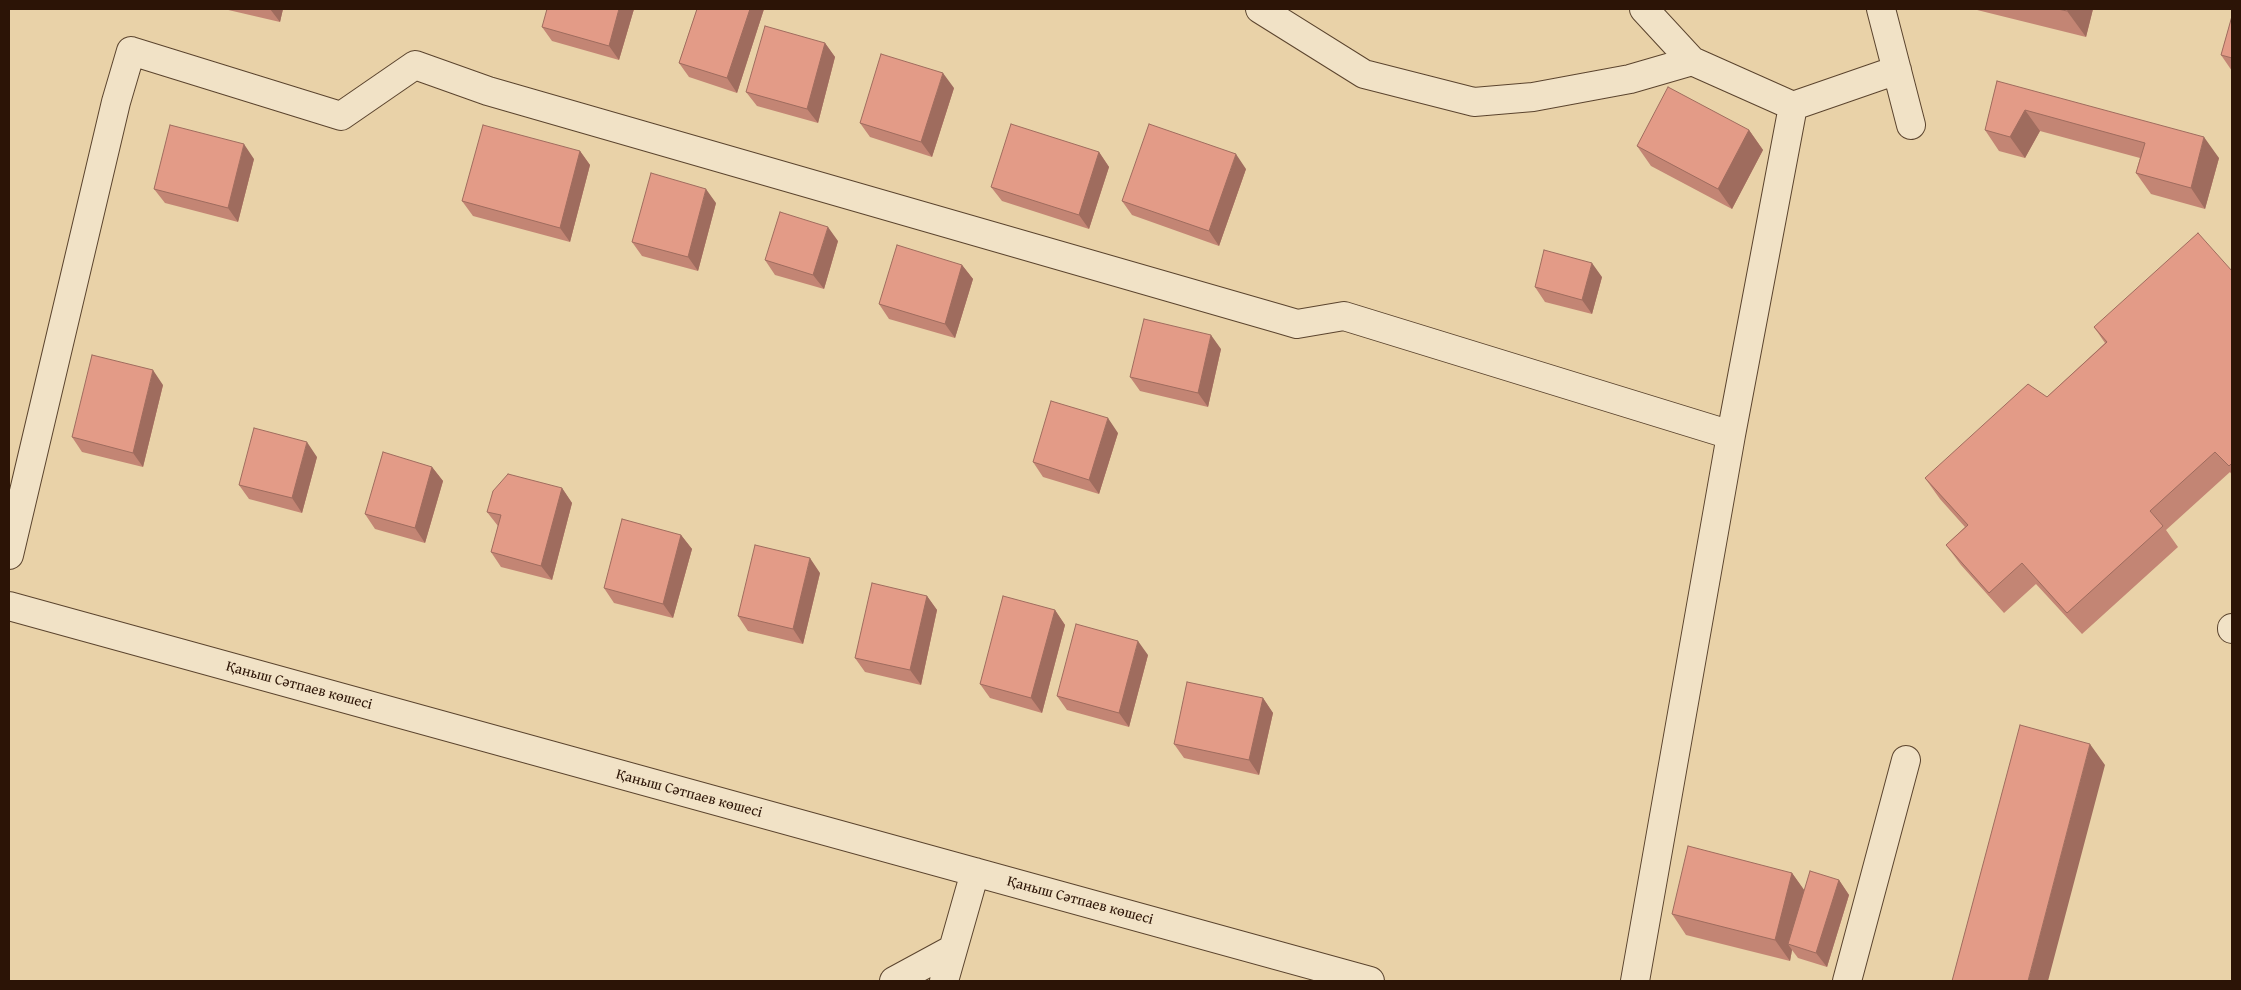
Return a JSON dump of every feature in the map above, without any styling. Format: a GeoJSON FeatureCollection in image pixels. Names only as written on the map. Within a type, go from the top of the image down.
{"type":"FeatureCollection","features":[{"type":"Feature","properties":{"kind":"street"},"geometry":{"type":"LineString","coordinates":[[1260,9],[1364,74],[1474,102],[1533,98],[1630,79],[1692,61]]}},
{"type":"Feature","properties":{"kind":"street"},"geometry":{"type":"LineString","coordinates":[[1644,9],[1692,61],[1793,106],[1897,70]]}},
{"type":"Feature","properties":{"kind":"street"},"geometry":{"type":"LineString","coordinates":[[1881,9],[1911,125]]}},
{"type":"Feature","properties":{"kind":"street"},"geometry":{"type":"LineString","coordinates":[[9,555],[116,102],[130,51],[341,116],[416,65],[488,90],[1297,324],[1344,316],[1731,435]]}},
{"type":"Feature","properties":{"kind":"street"},"geometry":{"type":"LineString","coordinates":[[1635,981],[1731,435],[1793,106]]}},
{"type":"Feature","properties":{"kind":"street","name":"Қаныш Сәтпаев көшесі"},"geometry":{"type":"LineString","coordinates":[[9,606],[975,872],[1330,976],[1370,981]]}},
{"type":"Feature","properties":{"kind":"street"},"geometry":{"type":"LineString","coordinates":[[1847,981],[1906,760]]}},
{"type":"Feature","properties":{"kind":"street"},"geometry":{"type":"LineString","coordinates":[[944,981],[975,872]]}},
{"type":"Feature","properties":{"kind":"street"},"geometry":{"type":"LineString","coordinates":[[894,981],[953,949]]}},
{"type":"Feature","properties":{"kind":"building"},"geometry":{"type":"Polygon","coordinates":[[[547,9],[619,9],[609,46],[542,27],[547,9]]]}},
{"type":"Feature","properties":{"kind":"building"},"geometry":{"type":"Polygon","coordinates":[[[697,9],[750,9],[727,78],[679,63],[697,9]]]}},
{"type":"Feature","properties":{"kind":"building"},"geometry":{"type":"Polygon","coordinates":[[[2232,16],[2232,58],[2221,55],[2232,16]]]}},
{"type":"Feature","properties":{"kind":"building"},"geometry":{"type":"Polygon","coordinates":[[[765,26],[825,43],[807,109],[746,92],[765,26]]]}},
{"type":"Feature","properties":{"kind":"building"},"geometry":{"type":"Polygon","coordinates":[[[881,54],[943,73],[921,142],[860,123],[881,54]]]}},
{"type":"Feature","properties":{"kind":"building"},"geometry":{"type":"Polygon","coordinates":[[[1997,81],[2204,137],[2191,188],[2136,173],[2145,143],[2025,110],[2010,137],[1985,130],[1997,81]]]}},
{"type":"Feature","properties":{"kind":"building"},"geometry":{"type":"Polygon","coordinates":[[[1668,87],[1749,130],[1718,189],[1637,146],[1668,87]]]}},
{"type":"Feature","properties":{"kind":"building"},"geometry":{"type":"Polygon","coordinates":[[[1011,124],[1099,152],[1079,215],[991,187],[1011,124]]]}},
{"type":"Feature","properties":{"kind":"building"},"geometry":{"type":"Polygon","coordinates":[[[1149,124],[1236,154],[1209,231],[1122,201],[1149,124]]]}},
{"type":"Feature","properties":{"kind":"building"},"geometry":{"type":"Polygon","coordinates":[[[170,125],[244,144],[228,208],[154,189],[170,125]]]}},
{"type":"Feature","properties":{"kind":"building"},"geometry":{"type":"Polygon","coordinates":[[[483,125],[580,151],[560,228],[462,201],[483,125]]]}},
{"type":"Feature","properties":{"kind":"building"},"geometry":{"type":"Polygon","coordinates":[[[651,173],[706,189],[688,257],[632,242],[651,173]]]}},
{"type":"Feature","properties":{"kind":"building"},"geometry":{"type":"Polygon","coordinates":[[[780,212],[828,227],[813,275],[765,260],[780,212]]]}},
{"type":"Feature","properties":{"kind":"building"},"geometry":{"type":"Polygon","coordinates":[[[2198,233],[2232,271],[2232,463],[2229,466],[2215,452],[2150,511],[2163,526],[2067,613],[2022,563],[1989,593],[1946,545],[1968,525],[1925,478],[2028,384],[2047,397],[2107,342],[2094,327],[2198,233]]]}},
{"type":"Feature","properties":{"kind":"building"},"geometry":{"type":"Polygon","coordinates":[[[897,245],[962,265],[945,324],[879,304],[897,245]]]}},
{"type":"Feature","properties":{"kind":"building"},"geometry":{"type":"Polygon","coordinates":[[[1544,250],[1592,263],[1582,300],[1535,287],[1544,250]]]}},
{"type":"Feature","properties":{"kind":"building"},"geometry":{"type":"Polygon","coordinates":[[[1144,319],[1211,335],[1198,393],[1130,377],[1144,319]]]}},
{"type":"Feature","properties":{"kind":"building"},"geometry":{"type":"Polygon","coordinates":[[[92,355],[153,370],[133,453],[72,437],[92,355]]]}},
{"type":"Feature","properties":{"kind":"building"},"geometry":{"type":"Polygon","coordinates":[[[1051,401],[1108,418],[1089,480],[1033,462],[1051,401]]]}},
{"type":"Feature","properties":{"kind":"building"},"geometry":{"type":"Polygon","coordinates":[[[254,428],[307,442],[292,498],[239,485],[254,428]]]}},
{"type":"Feature","properties":{"kind":"building"},"geometry":{"type":"Polygon","coordinates":[[[383,452],[432,467],[415,528],[365,514],[383,452]]]}},
{"type":"Feature","properties":{"kind":"building"},"geometry":{"type":"Polygon","coordinates":[[[508,474],[562,488],[541,566],[491,552],[501,515],[487,512],[493,491],[508,474]]]}},
{"type":"Feature","properties":{"kind":"building"},"geometry":{"type":"Polygon","coordinates":[[[622,519],[681,535],[663,604],[604,588],[622,519]]]}},
{"type":"Feature","properties":{"kind":"building"},"geometry":{"type":"Polygon","coordinates":[[[755,545],[810,558],[793,629],[738,616],[755,545]]]}},
{"type":"Feature","properties":{"kind":"building"},"geometry":{"type":"Polygon","coordinates":[[[872,583],[927,596],[910,670],[855,658],[872,583]]]}},
{"type":"Feature","properties":{"kind":"building"},"geometry":{"type":"Polygon","coordinates":[[[1003,596],[1055,610],[1031,698],[980,684],[1003,596]]]}},
{"type":"Feature","properties":{"kind":"building"},"geometry":{"type":"Polygon","coordinates":[[[1076,624],[1138,641],[1119,713],[1057,696],[1076,624]]]}},
{"type":"Feature","properties":{"kind":"building"},"geometry":{"type":"Polygon","coordinates":[[[1187,682],[1263,698],[1249,760],[1174,744],[1187,682]]]}},
{"type":"Feature","properties":{"kind":"building"},"geometry":{"type":"Polygon","coordinates":[[[2020,725],[2090,744],[2028,981],[1952,981],[2020,725]]]}},
{"type":"Feature","properties":{"kind":"building"},"geometry":{"type":"Polygon","coordinates":[[[1688,846],[1792,873],[1775,940],[1672,914],[1688,846]]]}},
{"type":"Feature","properties":{"kind":"building"},"geometry":{"type":"Polygon","coordinates":[[[1810,871],[1839,880],[1816,953],[1788,944],[1810,871]]]}}]}
